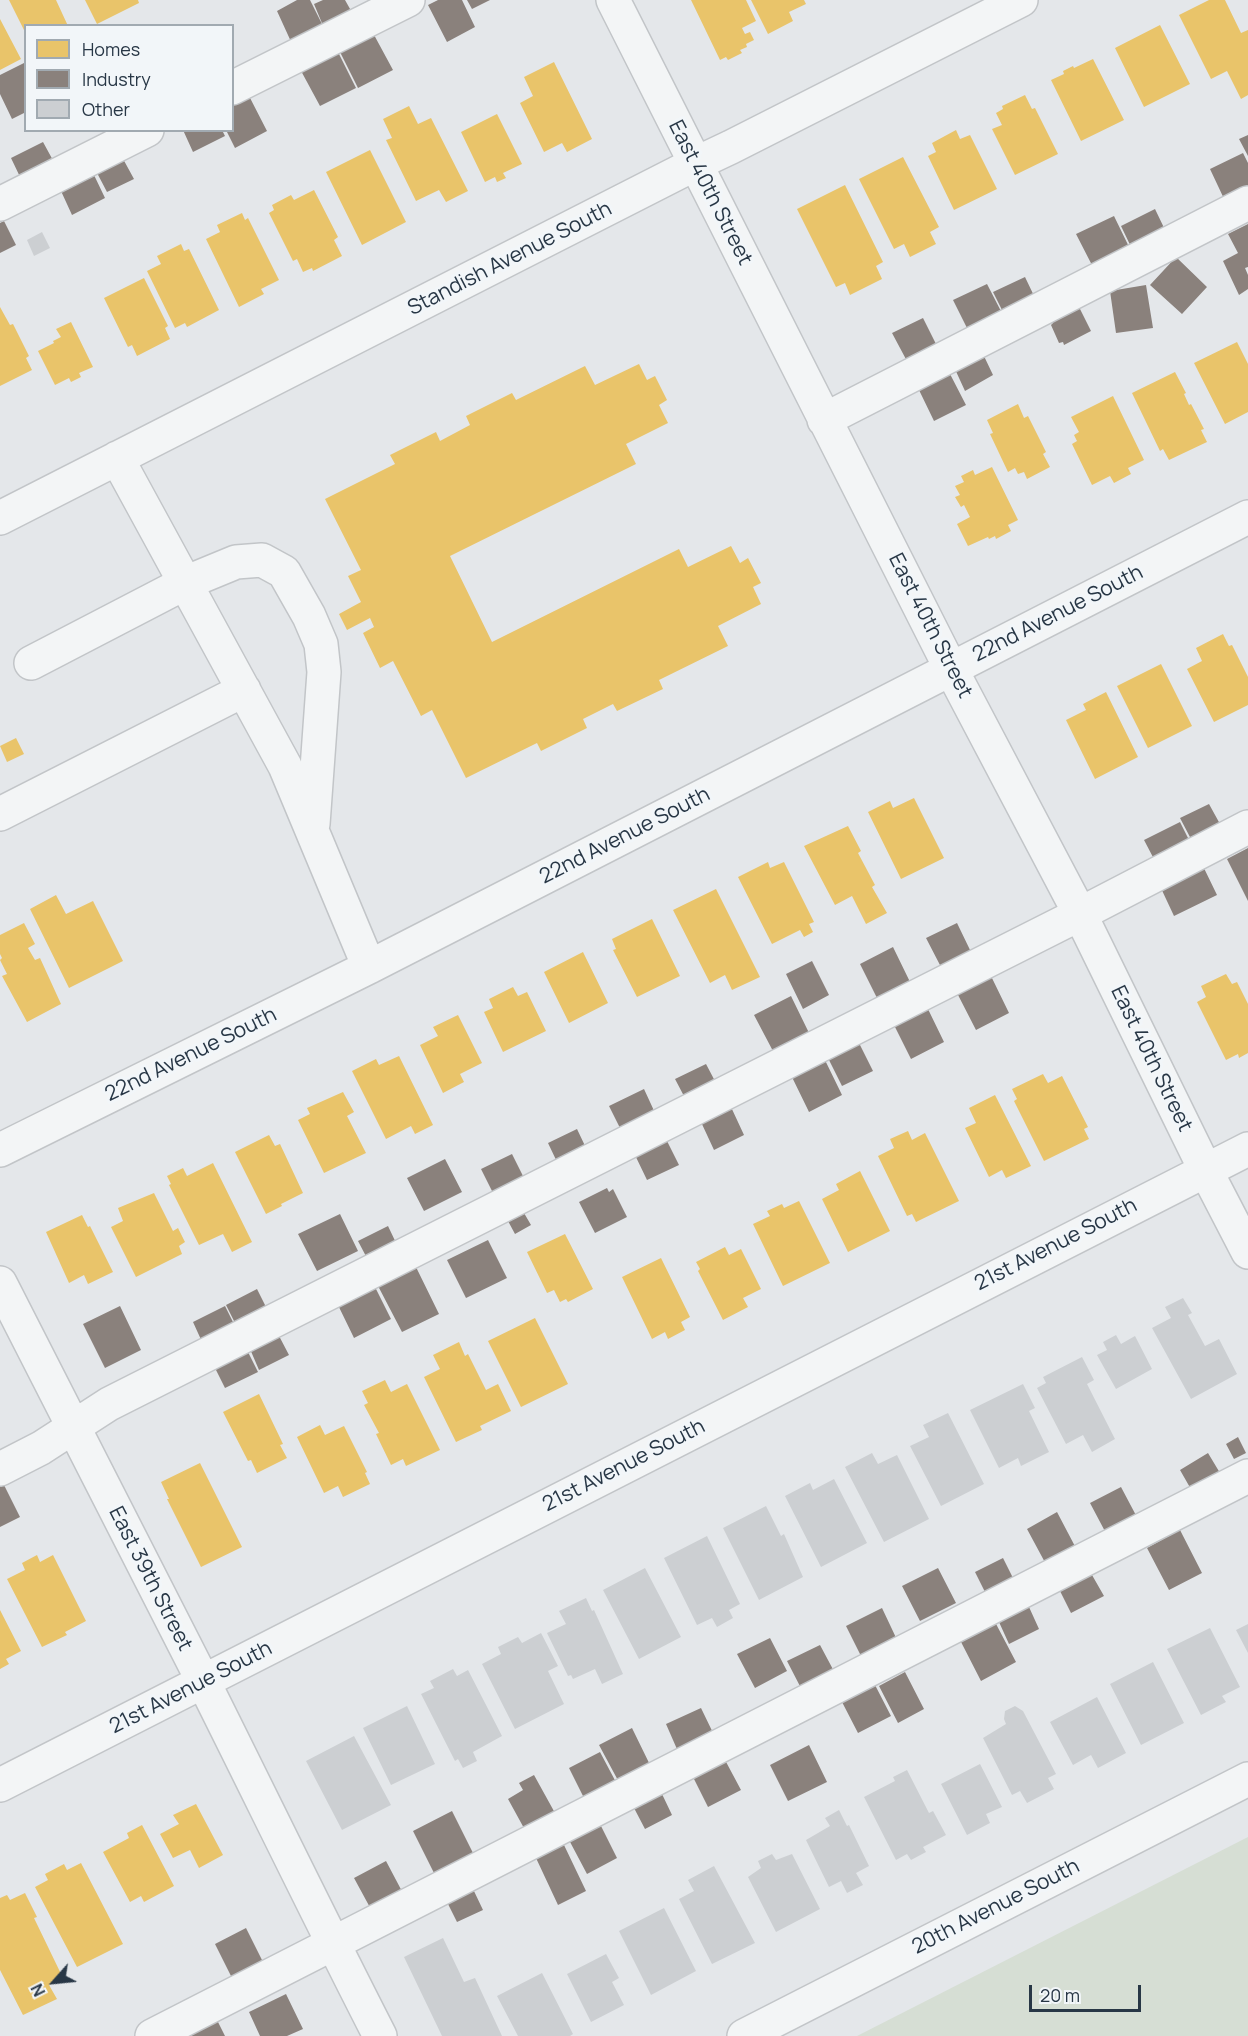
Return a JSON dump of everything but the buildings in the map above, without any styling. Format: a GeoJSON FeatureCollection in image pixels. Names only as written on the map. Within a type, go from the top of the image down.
{"type":"FeatureCollection","features":[{"type":"Feature","properties":{"kind":"street"},"geometry":{"type":"LineString","coordinates":[[234,87],[408,0]]}},
{"type":"Feature","properties":{"kind":"street","name":"East 40th Street"},"geometry":{"type":"LineString","coordinates":[[613,0],[951,669],[1080,914],[1248,1252]]}},
{"type":"Feature","properties":{"kind":"street","name":"Standish Avenue South"},"geometry":{"type":"LineString","coordinates":[[0,518],[1021,0]]}},
{"type":"Feature","properties":{"kind":"street"},"geometry":{"type":"LineString","coordinates":[[0,204],[143,132]]}},
{"type":"Feature","properties":{"kind":"street"},"geometry":{"type":"LineString","coordinates":[[824,420],[1248,203]]}},
{"type":"Feature","properties":{"kind":"street"},"geometry":{"type":"LineString","coordinates":[[117,458],[285,766],[369,967]]}},
{"type":"Feature","properties":{"kind":"street","name":"22nd Avenue South"},"geometry":{"type":"LineString","coordinates":[[0,1150],[369,967],[1248,517]]}},
{"type":"Feature","properties":{"kind":"street"},"geometry":{"type":"LineString","coordinates":[[31,663],[185,583],[236,562],[262,560],[284,572],[309,616],[321,644],[324,672],[313,832]]}},
{"type":"Feature","properties":{"kind":"street"},"geometry":{"type":"LineString","coordinates":[[0,814],[244,690]]}},
{"type":"Feature","properties":{"kind":"street"},"geometry":{"type":"LineString","coordinates":[[0,1469],[41,1448],[109,1404],[1248,827]]}},
{"type":"Feature","properties":{"kind":"street","name":"21st Avenue South"},"geometry":{"type":"LineString","coordinates":[[0,1785],[1248,1149]]}},
{"type":"Feature","properties":{"kind":"street","name":"East 39th Street"},"geometry":{"type":"LineString","coordinates":[[0,1283],[72,1428],[204,1681],[380,2036]]}},
{"type":"Feature","properties":{"kind":"street"},"geometry":{"type":"LineString","coordinates":[[152,2036],[1248,1476]]}},
{"type":"Feature","properties":{"kind":"street","name":"20th Avenue South"},"geometry":{"type":"LineString","coordinates":[[744,2036],[1248,1779]]}},
{"type":"Feature","properties":{"kind":"shaded area"},"geometry":{"type":"Polygon","coordinates":[[[1248,1837],[1248,2036],[857,2036],[1248,1837]]]}}]}
